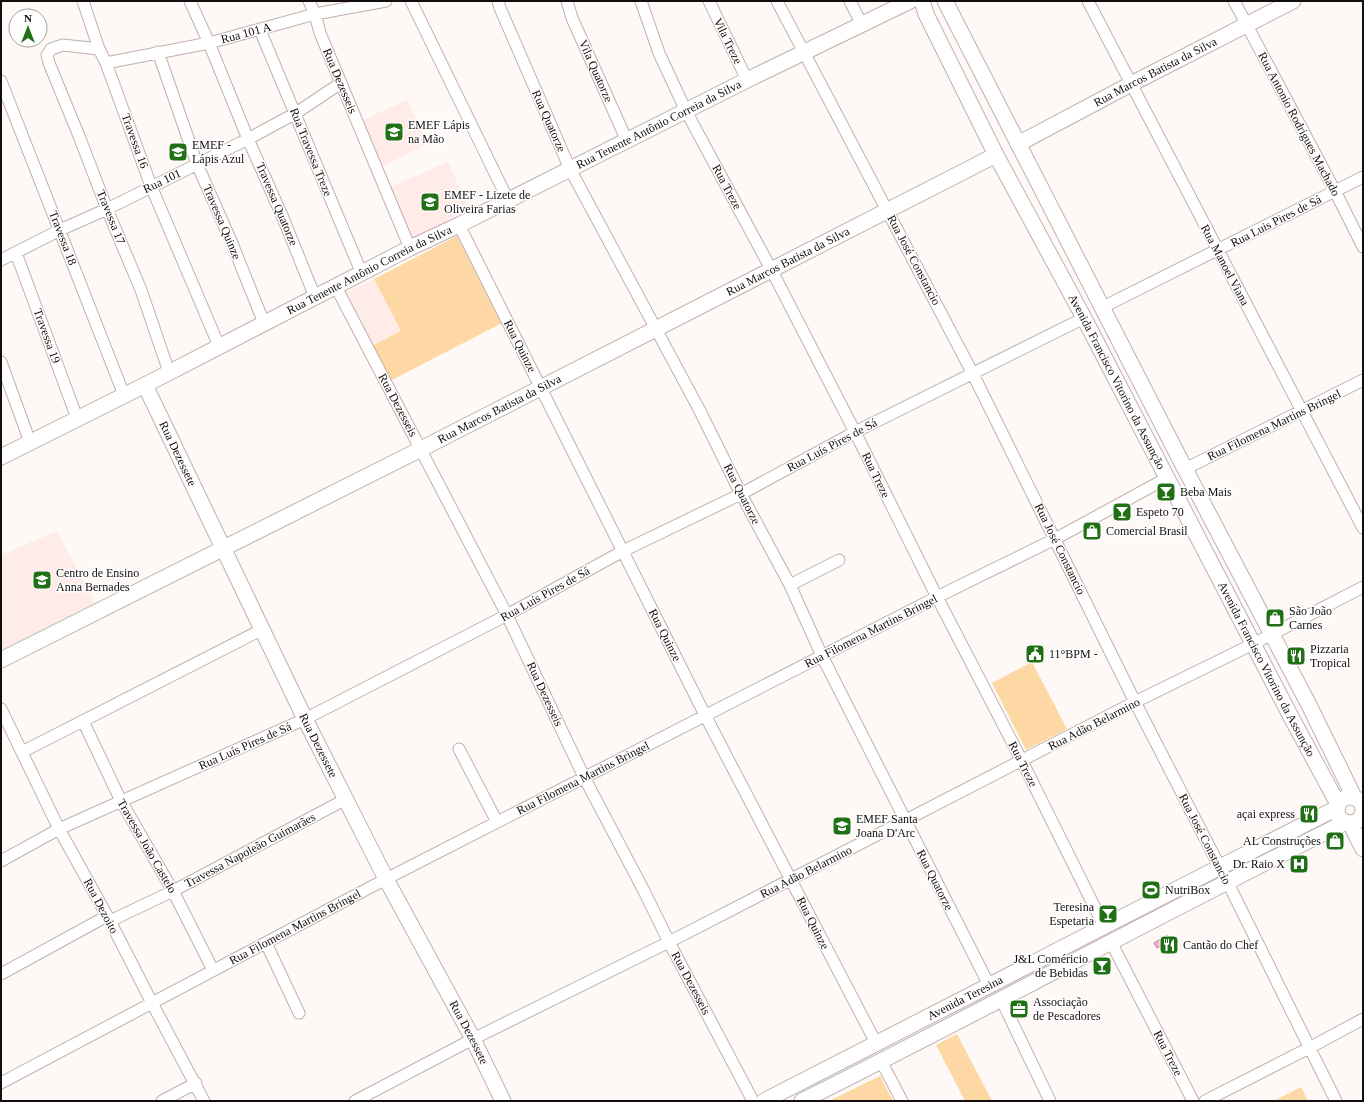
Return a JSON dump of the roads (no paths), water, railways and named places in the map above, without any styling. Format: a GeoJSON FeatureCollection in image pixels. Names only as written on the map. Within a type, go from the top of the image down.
{"type":"FeatureCollection","features":[{"type":"Feature","properties":{"kind":"main road","name":"Rua Tenente Antônio Correia da Silva"},"geometry":{"type":"LineString","coordinates":[[1,457],[145,385],[315,297],[336,288],[410,248],[459,225],[747,80],[910,1]]}},
{"type":"Feature","properties":{"kind":"main road","name":"Avenida Francisco Vitorino da Assunção"},"geometry":{"type":"LineString","coordinates":[[922,1],[926,14],[996,154],[1084,318],[1338,806]]}},
{"type":"Feature","properties":{"kind":"main road","name":"Avenida Francisco Vitorino da Assunção"},"geometry":{"type":"LineString","coordinates":[[945,1],[1185,469],[1358,797]]}},
{"type":"Feature","properties":{"kind":"main road","name":"Rua Marcos Batista da Silva"},"geometry":{"type":"LineString","coordinates":[[1018,143],[1293,1]]}},
{"type":"Feature","properties":{"kind":"main road"},"geometry":{"type":"LineString","coordinates":[[996,154],[996,144],[1002,138],[1010,136],[1018,143]]}},
{"type":"Feature","properties":{"kind":"main road","name":"Rua Marcos Batista da Silva"},"geometry":{"type":"LineString","coordinates":[[1,660],[421,449],[996,154]]}},
{"type":"Feature","properties":{"kind":"main road"},"geometry":{"type":"LineString","coordinates":[[1106,360],[1124,350]]}},
{"type":"Feature","properties":{"kind":"main road","name":"Rua Dezessete"},"geometry":{"type":"LineString","coordinates":[[145,385],[261,630],[305,719],[386,879],[473,1039],[503,1101]]}},
{"type":"Feature","properties":{"kind":"main road"},"geometry":{"type":"LineString","coordinates":[[1167,478],[1175,484],[1181,484],[1186,479],[1185,469]]}},
{"type":"Feature","properties":{"kind":"main road"},"geometry":{"type":"LineString","coordinates":[[1290,714],[1309,705]]}},
{"type":"Feature","properties":{"kind":"main road"},"geometry":{"type":"LineString","coordinates":[[1355,820],[1339,817],[1338,806],[1345,798],[1358,797],[1363,807],[1355,820],[1363,849]]}},
{"type":"Feature","properties":{"kind":"main road","name":"Avenida Teresina"},"geometry":{"type":"LineString","coordinates":[[764,1101],[1338,806]]}},
{"type":"Feature","properties":{"kind":"main road","name":"Avenida Teresina"},"geometry":{"type":"LineString","coordinates":[[802,1101],[933,1035],[1227,881],[1355,820]]}},
{"type":"Feature","properties":{"kind":"main road"},"geometry":{"type":"LineString","coordinates":[[924,1018],[933,1035]]}},
{"type":"Feature","properties":{"kind":"street","name":"Travessa 16"},"geometry":{"type":"LineString","coordinates":[[83,1],[99,49],[106,63],[151,186],[219,346]]}},
{"type":"Feature","properties":{"kind":"street","name":"Travessa Quatorze"},"geometry":{"type":"LineString","coordinates":[[190,1],[209,43],[248,139],[284,218],[315,297]]}},
{"type":"Feature","properties":{"kind":"street","name":"Rua Dezesseis"},"geometry":{"type":"LineString","coordinates":[[309,1],[315,14],[320,33],[410,248]]}},
{"type":"Feature","properties":{"kind":"street","name":"Rua 101 A"},"geometry":{"type":"LineString","coordinates":[[106,63],[209,43],[315,14],[386,1]]}},
{"type":"Feature","properties":{"kind":"street"},"geometry":{"type":"LineString","coordinates":[[411,1],[508,200]]}},
{"type":"Feature","properties":{"kind":"street","name":"Rua Quatorze"},"geometry":{"type":"LineString","coordinates":[[498,1],[570,169],[700,411],[741,494],[790,585],[822,656],[989,985]]}},
{"type":"Feature","properties":{"kind":"street","name":"Vila Quatorze"},"geometry":{"type":"LineString","coordinates":[[567,1],[572,18],[627,141]]}},
{"type":"Feature","properties":{"kind":"street","name":"Rua Treze"},"geometry":{"type":"LineString","coordinates":[[641,1],[659,53],[686,111],[771,269],[855,432],[1104,926]]}},
{"type":"Feature","properties":{"kind":"street","name":"Vila Treze"},"geometry":{"type":"LineString","coordinates":[[709,1],[747,80]]}},
{"type":"Feature","properties":{"kind":"street","name":"Rua José Constancio"},"geometry":{"type":"LineString","coordinates":[[777,1],[974,374],[1135,702],[1220,866],[1336,1101]]}},
{"type":"Feature","properties":{"kind":"street"},"geometry":{"type":"LineString","coordinates":[[850,1],[862,25]]}},
{"type":"Feature","properties":{"kind":"street","name":"Rua Manoel Viana"},"geometry":{"type":"LineString","coordinates":[[1088,1],[1363,528]]}},
{"type":"Feature","properties":{"kind":"street","name":"Rua Antonio Rodrigues Machado"},"geometry":{"type":"LineString","coordinates":[[1234,1],[1335,191],[1363,247]]}},
{"type":"Feature","properties":{"kind":"street","name":"Rua Travessa Treze"},"geometry":{"type":"LineString","coordinates":[[260,30],[296,113],[362,274]]}},
{"type":"Feature","properties":{"kind":"street","name":"Travessa 17"},"geometry":{"type":"LineString","coordinates":[[99,49],[64,44],[51,49],[47,55],[107,210],[141,290],[169,372]]}},
{"type":"Feature","properties":{"kind":"street","name":"Travessa Quinze"},"geometry":{"type":"LineString","coordinates":[[158,52],[197,164],[264,323]]}},
{"type":"Feature","properties":{"kind":"street","name":"Travessa 18"},"geometry":{"type":"LineString","coordinates":[[1,81],[124,395]]}},
{"type":"Feature","properties":{"kind":"street","name":"Rua 101"},"geometry":{"type":"LineString","coordinates":[[1,260],[60,230],[107,210],[151,186],[248,139],[296,113],[341,83]]}},
{"type":"Feature","properties":{"kind":"street","name":"Rua Luis Pires de Sá"},"geometry":{"type":"LineString","coordinates":[[1103,307],[1363,177]]}},
{"type":"Feature","properties":{"kind":"street","name":"Rua Quinze"},"geometry":{"type":"LineString","coordinates":[[459,225],[706,715],[876,1043]]}},
{"type":"Feature","properties":{"kind":"street","name":"Travessa 19"},"geometry":{"type":"LineString","coordinates":[[16,253],[77,418]]}},
{"type":"Feature","properties":{"kind":"street","name":"Rua Dezesseis"},"geometry":{"type":"LineString","coordinates":[[336,288],[507,615],[584,777],[753,1101]]}},
{"type":"Feature","properties":{"kind":"street","name":"Rua Luís Pires de Sá"},"geometry":{"type":"LineString","coordinates":[[1,861],[59,829],[305,719],[507,615],[623,551],[741,494],[855,432],[1084,318]]}},
{"type":"Feature","properties":{"kind":"street"},"geometry":{"type":"LineString","coordinates":[[1,362],[30,442]]}},
{"type":"Feature","properties":{"kind":"street","name":"Rua Filomena Martins Bringel"},"geometry":{"type":"LineString","coordinates":[[1185,469],[1363,380]]}},
{"type":"Feature","properties":{"kind":"street","name":"Rua Filomena Martins Bringel"},"geometry":{"type":"LineString","coordinates":[[1,1083],[386,879],[937,597],[1055,539],[1167,478]]}},
{"type":"Feature","properties":{"kind":"street"},"geometry":{"type":"LineString","coordinates":[[790,585],[839,560]]}},
{"type":"Feature","properties":{"kind":"street","name":"Rua Adão Belarmino"},"geometry":{"type":"LineString","coordinates":[[355,1101],[473,1039],[670,942],[1135,702],[1253,644],[1363,587]]}},
{"type":"Feature","properties":{"kind":"street"},"geometry":{"type":"LineString","coordinates":[[22,752],[261,630]]}},
{"type":"Feature","properties":{"kind":"street","name":"Rua Dezoito"},"geometry":{"type":"LineString","coordinates":[[1,709],[4,723],[22,752],[59,829],[109,918],[204,1101]]}},
{"type":"Feature","properties":{"kind":"street","name":"Travessa João Castelo"},"geometry":{"type":"LineString","coordinates":[[83,722],[121,801],[173,891],[213,970]]}},
{"type":"Feature","properties":{"kind":"street"},"geometry":{"type":"LineString","coordinates":[[460,749],[496,822]]}},
{"type":"Feature","properties":{"kind":"street","name":"Travessa Napoleão Guimarães"},"geometry":{"type":"LineString","coordinates":[[1,974],[109,918],[173,891],[346,799]]}},
{"type":"Feature","properties":{"kind":"street","name":"Rua Treze"},"geometry":{"type":"LineString","coordinates":[[1111,942],[1193,1101]]}},
{"type":"Feature","properties":{"kind":"street"},"geometry":{"type":"LineString","coordinates":[[266,943],[299,1014]]}},
{"type":"Feature","properties":{"kind":"street"},"geometry":{"type":"LineString","coordinates":[[1001,999],[1050,1101]]}},
{"type":"Feature","properties":{"kind":"street"},"geometry":{"type":"LineString","coordinates":[[1206,1101],[1363,1019]]}},
{"type":"Feature","properties":{"kind":"street"},"geometry":{"type":"LineString","coordinates":[[882,1061],[902,1101]]}},
{"type":"Feature","properties":{"kind":"street"},"geometry":{"type":"LineString","coordinates":[[162,1101],[196,1083]]}},
{"type":"Feature","properties":{"kind":"place","name":"EMEF Lápis na Mão"},"geometry":{"type":"Point","coordinates":[394,132]}},
{"type":"Feature","properties":{"kind":"place","name":"EMEF - Lápis Azul"},"geometry":{"type":"Point","coordinates":[178,152]}},
{"type":"Feature","properties":{"kind":"place","name":"EMEF - Lizete de Oliveira Farias"},"geometry":{"type":"Point","coordinates":[430,202]}},
{"type":"Feature","properties":{"kind":"place","name":"Beba Mais"},"geometry":{"type":"Point","coordinates":[1166,492]}},
{"type":"Feature","properties":{"kind":"place","name":"Espeto 70"},"geometry":{"type":"Point","coordinates":[1122,512]}},
{"type":"Feature","properties":{"kind":"place","name":"Comercial Brasil"},"geometry":{"type":"Point","coordinates":[1092,531]}},
{"type":"Feature","properties":{"kind":"place","name":"Centro de Ensino Anna Bernades"},"geometry":{"type":"Point","coordinates":[42,580]}},
{"type":"Feature","properties":{"kind":"place","name":"São João Carnes"},"geometry":{"type":"Point","coordinates":[1275,618]}},
{"type":"Feature","properties":{"kind":"place","name":"11°BPM -"},"geometry":{"type":"Point","coordinates":[1035,654]}},
{"type":"Feature","properties":{"kind":"place","name":"Pizzaria Tropical"},"geometry":{"type":"Point","coordinates":[1296,656]}},
{"type":"Feature","properties":{"kind":"place","name":"açai express"},"geometry":{"type":"Point","coordinates":[1309,814]}},
{"type":"Feature","properties":{"kind":"place","name":"EMEF Santa Joana D'Arc"},"geometry":{"type":"Point","coordinates":[842,826]}},
{"type":"Feature","properties":{"kind":"place","name":"AL Construções"},"geometry":{"type":"Point","coordinates":[1335,841]}},
{"type":"Feature","properties":{"kind":"place","name":"Dr. Raio X"},"geometry":{"type":"Point","coordinates":[1299,864]}},
{"type":"Feature","properties":{"kind":"place","name":"NutriBox"},"geometry":{"type":"Point","coordinates":[1151,890]}},
{"type":"Feature","properties":{"kind":"place","name":"Teresina Espetaria"},"geometry":{"type":"Point","coordinates":[1108,914]}},
{"type":"Feature","properties":{"kind":"place","name":"Cantão do Chef"},"geometry":{"type":"Point","coordinates":[1169,945]}},
{"type":"Feature","properties":{"kind":"place","name":"J&L Coméricio de Bebidas"},"geometry":{"type":"Point","coordinates":[1102,966]}},
{"type":"Feature","properties":{"kind":"place","name":"Associação de Pescadores"},"geometry":{"type":"Point","coordinates":[1019,1009]}}]}
